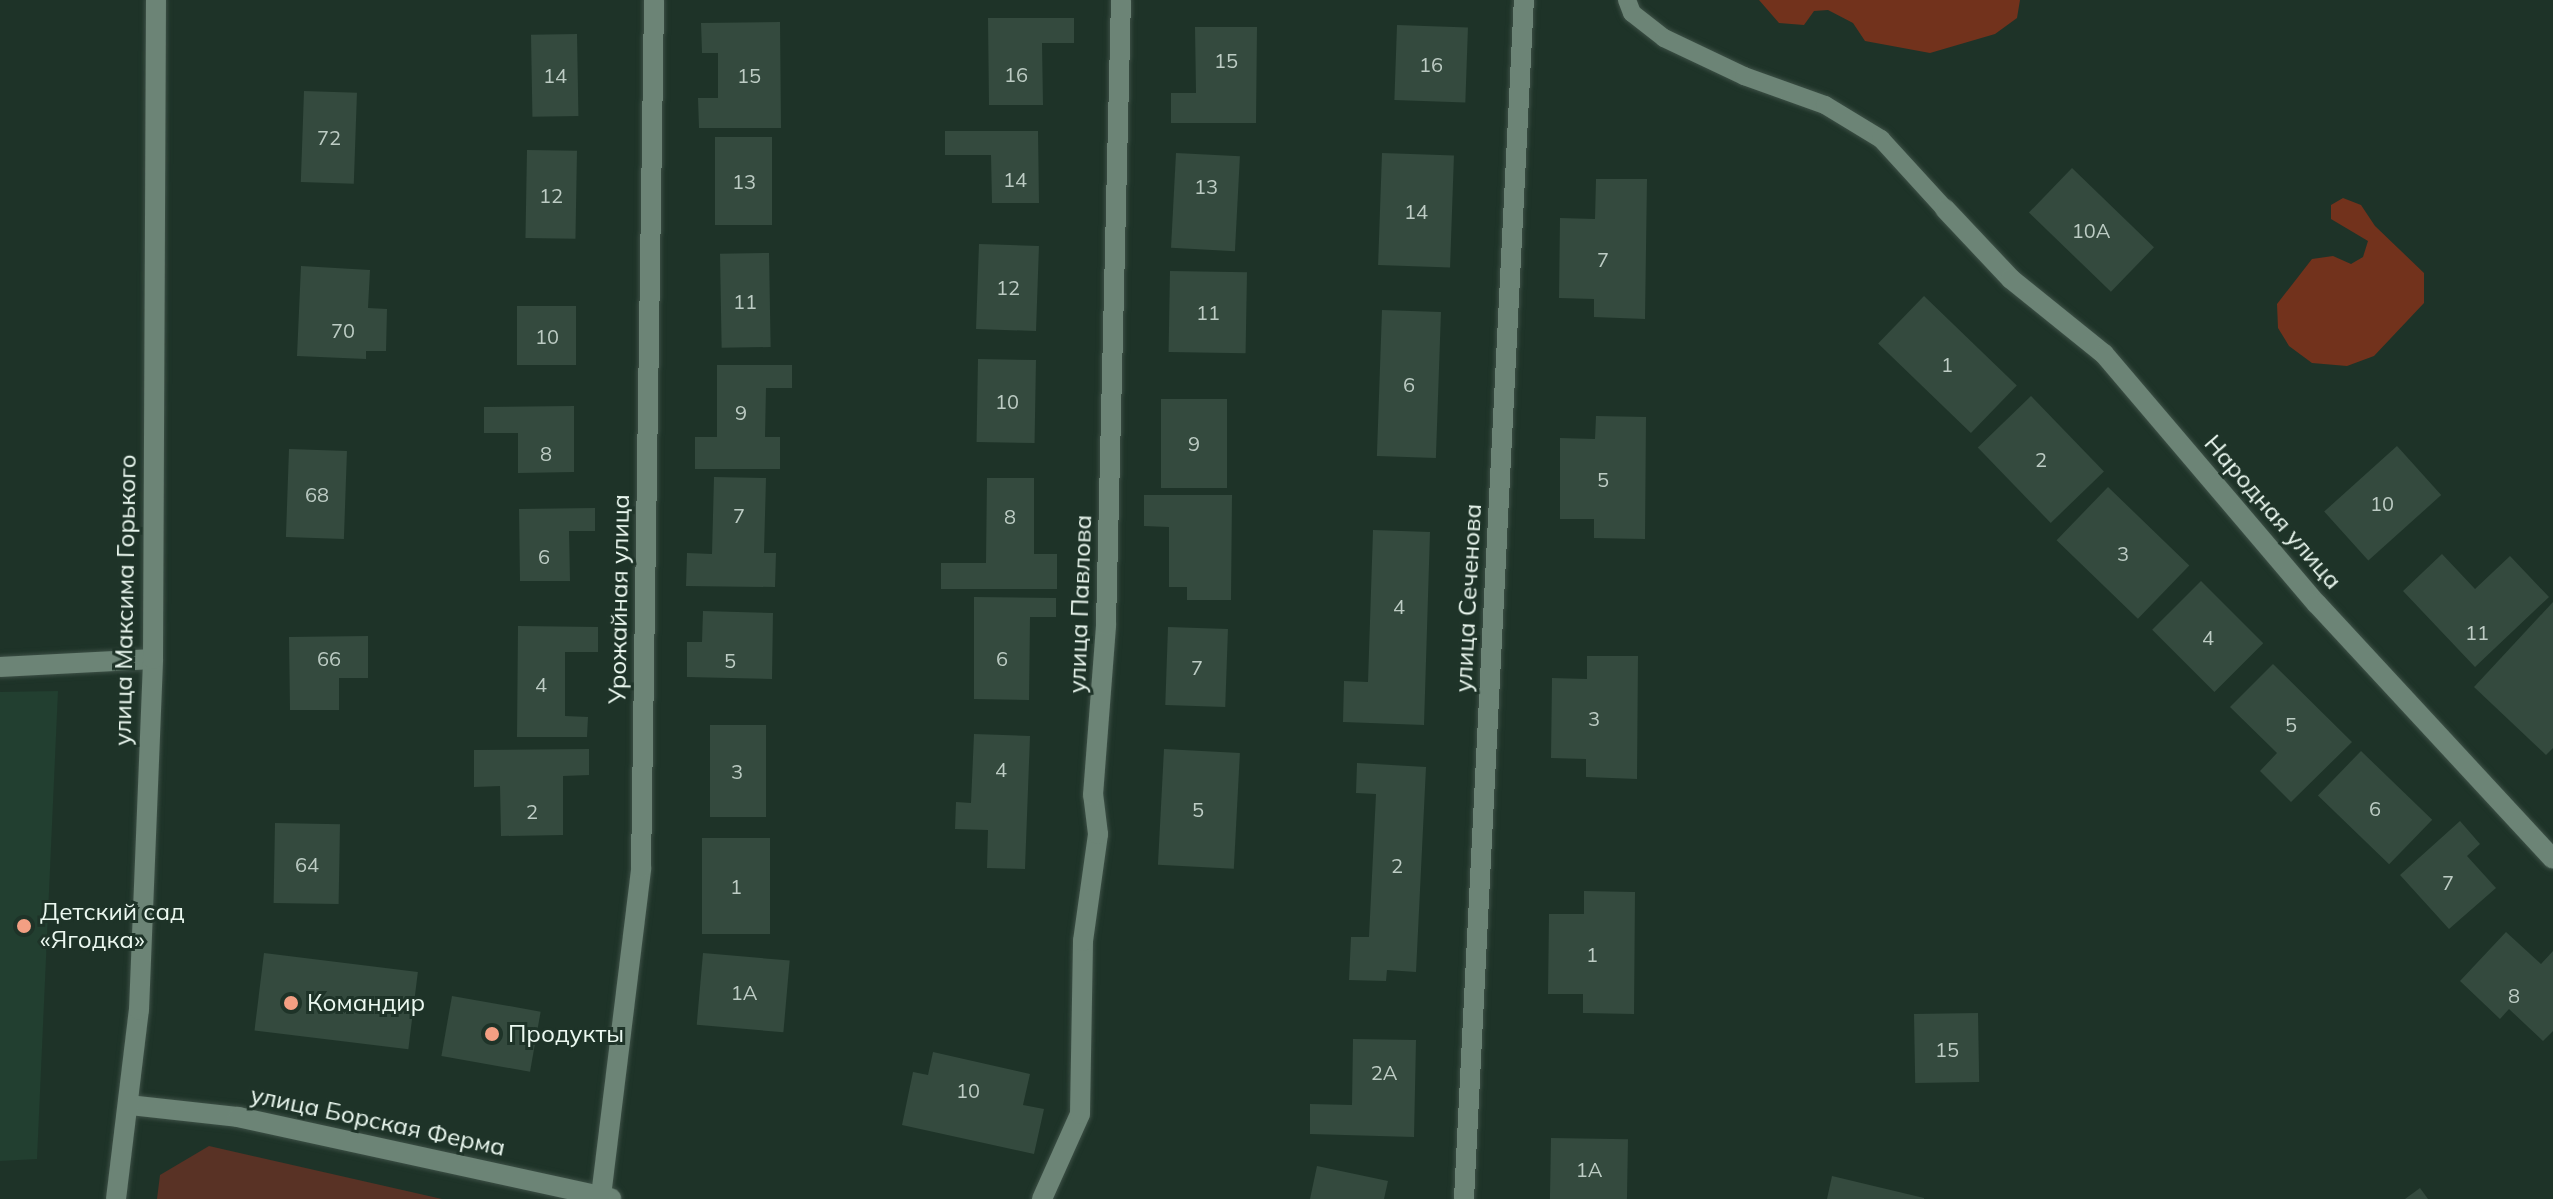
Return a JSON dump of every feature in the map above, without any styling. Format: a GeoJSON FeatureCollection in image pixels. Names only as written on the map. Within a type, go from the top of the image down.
{"type":"FeatureCollection","features":[{"type":"Feature","properties":{"kind":"street","name":"улица Максима Горького"},"geometry":{"type":"LineString","coordinates":[[116,1199],[139,1010],[153,659],[156,0]]}},
{"type":"Feature","properties":{"kind":"street","name":"Урожайная улица"},"geometry":{"type":"LineString","coordinates":[[607,1198],[641,868],[654,0]]}},
{"type":"Feature","properties":{"kind":"street","name":"улица Павлова"},"geometry":{"type":"LineString","coordinates":[[1042,1199],[1080,1114],[1083,941],[1098,834],[1093,795],[1106,625],[1121,0]]}},
{"type":"Feature","properties":{"kind":"street","name":"улица Сеченова"},"geometry":{"type":"LineString","coordinates":[[1464,1199],[1524,0]]}},
{"type":"Feature","properties":{"kind":"street","name":"Народная улица"},"geometry":{"type":"LineString","coordinates":[[1945,209],[2011,279],[2104,354],[2317,604],[2553,859]]}},
{"type":"Feature","properties":{"kind":"street"},"geometry":{"type":"LineString","coordinates":[[0,667],[153,659]]}},
{"type":"Feature","properties":{"kind":"street","name":"улица Борская Ферма"},"geometry":{"type":"LineString","coordinates":[[129,1105],[238,1117],[607,1198]]}},
{"type":"Feature","properties":{"kind":"lane"},"geometry":{"type":"LineString","coordinates":[[1627,0],[1632,13],[1664,38],[1744,76],[1825,105],[1881,139],[1945,209]]}},
{"type":"Feature","properties":{"kind":"shaded area"},"geometry":{"type":"Polygon","coordinates":[[[1759,0],[2020,0],[2017,18],[1995,34],[1930,53],[1865,41],[1853,23],[1828,10],[1814,11],[1804,25],[1779,23],[1759,0]]]}},
{"type":"Feature","properties":{"kind":"shaded area"},"geometry":{"type":"Polygon","coordinates":[[[2343,198],[2361,205],[2375,226],[2424,273],[2424,303],[2374,356],[2347,366],[2312,363],[2289,346],[2278,328],[2277,304],[2312,259],[2333,256],[2351,264],[2363,257],[2368,241],[2331,219],[2331,205],[2343,198]]]}},
{"type":"Feature","properties":{"kind":"shaded area","name":"Детский сад «Ягодка»"},"geometry":{"type":"Polygon","coordinates":[[[58,691],[37,1159],[0,1161],[0,692],[58,691]]]}},
{"type":"Feature","properties":{"kind":"shaded area"},"geometry":{"type":"Polygon","coordinates":[[[209,1146],[442,1199],[157,1199],[160,1175],[209,1146]]]}},
{"type":"Feature","properties":{"kind":"building"},"geometry":{"type":"Polygon","coordinates":[[[988,18],[1074,18],[1074,43],[1042,43],[1043,105],[989,105],[988,18]]]}},
{"type":"Feature","properties":{"kind":"building"},"geometry":{"type":"Polygon","coordinates":[[[780,22],[781,128],[699,128],[698,98],[718,98],[718,53],[702,53],[701,23],[780,22]]]}},
{"type":"Feature","properties":{"kind":"building"},"geometry":{"type":"Polygon","coordinates":[[[1397,25],[1468,27],[1465,102],[1394,100],[1397,25]]]}},
{"type":"Feature","properties":{"kind":"building"},"geometry":{"type":"Polygon","coordinates":[[[1195,27],[1257,27],[1256,123],[1171,123],[1171,93],[1196,93],[1195,27]]]}},
{"type":"Feature","properties":{"kind":"building"},"geometry":{"type":"Polygon","coordinates":[[[577,34],[578,116],[532,117],[531,35],[577,34]]]}},
{"type":"Feature","properties":{"kind":"building"},"geometry":{"type":"Polygon","coordinates":[[[304,91],[357,93],[354,184],[301,182],[304,91]]]}},
{"type":"Feature","properties":{"kind":"building"},"geometry":{"type":"Polygon","coordinates":[[[945,131],[1038,131],[1039,203],[992,203],[991,155],[945,155],[945,131]]]}},
{"type":"Feature","properties":{"kind":"building"},"geometry":{"type":"Polygon","coordinates":[[[715,137],[772,137],[772,225],[715,225],[715,137]]]}},
{"type":"Feature","properties":{"kind":"building"},"geometry":{"type":"Polygon","coordinates":[[[527,150],[577,151],[575,239],[525,238],[527,150]]]}},
{"type":"Feature","properties":{"kind":"building"},"geometry":{"type":"Polygon","coordinates":[[[1176,153],[1240,156],[1235,251],[1171,248],[1176,153]]]}},
{"type":"Feature","properties":{"kind":"building"},"geometry":{"type":"Polygon","coordinates":[[[1382,153],[1454,156],[1450,267],[1378,265],[1382,153]]]}},
{"type":"Feature","properties":{"kind":"building"},"geometry":{"type":"Polygon","coordinates":[[[2072,168],[2154,247],[2111,292],[2029,213],[2072,168]]]}},
{"type":"Feature","properties":{"kind":"building"},"geometry":{"type":"Polygon","coordinates":[[[1596,179],[1647,179],[1645,319],[1594,317],[1594,299],[1559,298],[1560,218],[1595,219],[1596,179]]]}},
{"type":"Feature","properties":{"kind":"building"},"geometry":{"type":"Polygon","coordinates":[[[979,244],[1039,246],[1036,331],[976,329],[979,244]]]}},
{"type":"Feature","properties":{"kind":"building"},"geometry":{"type":"Polygon","coordinates":[[[769,253],[771,347],[722,348],[720,254],[769,253]]]}},
{"type":"Feature","properties":{"kind":"building"},"geometry":{"type":"Polygon","coordinates":[[[301,266],[370,270],[368,308],[387,309],[386,351],[366,351],[366,359],[297,356],[301,266]]]}},
{"type":"Feature","properties":{"kind":"building"},"geometry":{"type":"Polygon","coordinates":[[[1170,271],[1247,272],[1246,353],[1169,352],[1170,271]]]}},
{"type":"Feature","properties":{"kind":"building"},"geometry":{"type":"Polygon","coordinates":[[[1924,296],[2017,386],[1971,433],[1878,343],[1924,296]]]}},
{"type":"Feature","properties":{"kind":"building"},"geometry":{"type":"Polygon","coordinates":[[[517,306],[576,306],[576,365],[517,365],[517,306]]]}},
{"type":"Feature","properties":{"kind":"building"},"geometry":{"type":"Polygon","coordinates":[[[1382,310],[1441,312],[1436,458],[1377,456],[1382,310]]]}},
{"type":"Feature","properties":{"kind":"building"},"geometry":{"type":"Polygon","coordinates":[[[978,359],[1036,360],[1035,443],[977,442],[978,359]]]}},
{"type":"Feature","properties":{"kind":"building"},"geometry":{"type":"Polygon","coordinates":[[[717,365],[792,365],[792,388],[766,388],[765,437],[780,437],[780,469],[695,469],[695,437],[717,437],[717,365]]]}},
{"type":"Feature","properties":{"kind":"building"},"geometry":{"type":"Polygon","coordinates":[[[2031,396],[2104,472],[2051,523],[1978,447],[2031,396]]]}},
{"type":"Feature","properties":{"kind":"building"},"geometry":{"type":"Polygon","coordinates":[[[1161,399],[1227,399],[1227,488],[1161,488],[1161,399]]]}},
{"type":"Feature","properties":{"kind":"building"},"geometry":{"type":"Polygon","coordinates":[[[574,406],[574,472],[518,473],[518,433],[484,433],[484,407],[574,406]]]}},
{"type":"Feature","properties":{"kind":"building"},"geometry":{"type":"Polygon","coordinates":[[[1596,416],[1646,417],[1645,539],[1594,538],[1594,519],[1560,519],[1560,438],[1595,439],[1596,416]]]}},
{"type":"Feature","properties":{"kind":"building"},"geometry":{"type":"Polygon","coordinates":[[[2397,446],[2441,495],[2368,561],[2324,512],[2397,446]]]}},
{"type":"Feature","properties":{"kind":"building"},"geometry":{"type":"Polygon","coordinates":[[[289,449],[347,451],[344,539],[286,537],[289,449]]]}},
{"type":"Feature","properties":{"kind":"building"},"geometry":{"type":"Polygon","coordinates":[[[714,477],[766,478],[764,553],[776,553],[775,587],[686,586],[687,553],[712,554],[714,477]]]}},
{"type":"Feature","properties":{"kind":"building"},"geometry":{"type":"Polygon","coordinates":[[[987,478],[1034,478],[1034,554],[1057,554],[1057,589],[941,589],[941,563],[986,563],[987,478]]]}},
{"type":"Feature","properties":{"kind":"building"},"geometry":{"type":"Polygon","coordinates":[[[2108,487],[2189,565],[2138,619],[2057,540],[2108,487]]]}},
{"type":"Feature","properties":{"kind":"building"},"geometry":{"type":"Polygon","coordinates":[[[1144,495],[1232,495],[1231,600],[1187,600],[1187,587],[1169,587],[1169,527],[1144,526],[1144,495]]]}},
{"type":"Feature","properties":{"kind":"building"},"geometry":{"type":"Polygon","coordinates":[[[595,508],[595,531],[569,531],[570,581],[520,581],[519,509],[595,508]]]}},
{"type":"Feature","properties":{"kind":"building"},"geometry":{"type":"Polygon","coordinates":[[[1373,530],[1430,532],[1424,725],[1343,722],[1344,681],[1368,682],[1373,530]]]}},
{"type":"Feature","properties":{"kind":"building"},"geometry":{"type":"Polygon","coordinates":[[[2442,554],[2475,589],[2510,556],[2549,597],[2475,667],[2403,591],[2442,554]]]}},
{"type":"Feature","properties":{"kind":"building"},"geometry":{"type":"Polygon","coordinates":[[[2201,581],[2263,643],[2214,692],[2152,630],[2201,581]]]}},
{"type":"Feature","properties":{"kind":"building"},"geometry":{"type":"Polygon","coordinates":[[[974,597],[1056,598],[1056,617],[1030,617],[1029,700],[974,699],[974,597]]]}},
{"type":"Feature","properties":{"kind":"building"},"geometry":{"type":"Polygon","coordinates":[[[2553,602],[2553,748],[2546,755],[2474,687],[2553,602]]]}},
{"type":"Feature","properties":{"kind":"building"},"geometry":{"type":"Polygon","coordinates":[[[703,611],[773,613],[772,679],[687,677],[687,642],[702,642],[703,611]]]}},
{"type":"Feature","properties":{"kind":"building"},"geometry":{"type":"Polygon","coordinates":[[[518,626],[598,627],[598,652],[565,652],[565,716],[588,717],[587,737],[517,737],[518,626]]]}},
{"type":"Feature","properties":{"kind":"building"},"geometry":{"type":"Polygon","coordinates":[[[1168,627],[1228,629],[1225,707],[1165,705],[1168,627]]]}},
{"type":"Feature","properties":{"kind":"building"},"geometry":{"type":"Polygon","coordinates":[[[368,636],[368,678],[339,678],[339,710],[290,710],[289,637],[368,636]]]}},
{"type":"Feature","properties":{"kind":"building"},"geometry":{"type":"Polygon","coordinates":[[[1587,656],[1638,656],[1637,779],[1586,777],[1586,759],[1551,758],[1552,678],[1587,679],[1587,656]]]}},
{"type":"Feature","properties":{"kind":"building"},"geometry":{"type":"Polygon","coordinates":[[[2273,664],[2352,742],[2291,802],[2260,771],[2277,753],[2230,707],[2273,664]]]}},
{"type":"Feature","properties":{"kind":"building"},"geometry":{"type":"Polygon","coordinates":[[[710,725],[766,725],[766,817],[710,817],[710,725]]]}},
{"type":"Feature","properties":{"kind":"building"},"geometry":{"type":"Polygon","coordinates":[[[974,734],[1030,736],[1025,869],[987,868],[988,830],[955,829],[956,802],[971,803],[974,734]]]}},
{"type":"Feature","properties":{"kind":"building"},"geometry":{"type":"Polygon","coordinates":[[[589,749],[589,775],[563,776],[563,835],[501,836],[500,786],[474,787],[474,750],[589,749]]]}},
{"type":"Feature","properties":{"kind":"building"},"geometry":{"type":"Polygon","coordinates":[[[1164,749],[1240,753],[1234,869],[1158,865],[1164,749]]]}},
{"type":"Feature","properties":{"kind":"building"},"geometry":{"type":"Polygon","coordinates":[[[2361,751],[2432,820],[2389,864],[2318,796],[2361,751]]]}},
{"type":"Feature","properties":{"kind":"building"},"geometry":{"type":"Polygon","coordinates":[[[1357,763],[1426,767],[1416,972],[1387,970],[1386,981],[1349,980],[1351,937],[1369,937],[1376,794],[1356,793],[1357,763]]]}},
{"type":"Feature","properties":{"kind":"building"},"geometry":{"type":"Polygon","coordinates":[[[2460,821],[2480,844],[2467,856],[2496,888],[2449,929],[2400,875],[2460,821]]]}},
{"type":"Feature","properties":{"kind":"building"},"geometry":{"type":"Polygon","coordinates":[[[275,823],[340,824],[339,904],[274,903],[275,823]]]}},
{"type":"Feature","properties":{"kind":"building"},"geometry":{"type":"Polygon","coordinates":[[[702,838],[770,838],[770,934],[702,934],[702,838]]]}},
{"type":"Feature","properties":{"kind":"building"},"geometry":{"type":"Polygon","coordinates":[[[1584,891],[1635,892],[1634,1014],[1583,1013],[1583,994],[1548,994],[1549,914],[1584,914],[1584,891]]]}},
{"type":"Feature","properties":{"kind":"building"},"geometry":{"type":"Polygon","coordinates":[[[2506,932],[2541,964],[2553,951],[2553,1031],[2543,1041],[2509,1009],[2500,1019],[2460,981],[2506,932]]]}},
{"type":"Feature","properties":{"kind":"building"},"geometry":{"type":"Polygon","coordinates":[[[264,953],[418,972],[408,1049],[254,1030],[264,953]]]}},
{"type":"Feature","properties":{"kind":"building"},"geometry":{"type":"Polygon","coordinates":[[[703,953],[790,961],[783,1032],[697,1025],[703,953]]]}},
{"type":"Feature","properties":{"kind":"building","name":"Продукты"},"geometry":{"type":"Polygon","coordinates":[[[452,996],[541,1012],[530,1072],[441,1056],[452,996]]]}},
{"type":"Feature","properties":{"kind":"building"},"geometry":{"type":"Polygon","coordinates":[[[1978,1013],[1979,1082],[1915,1083],[1914,1014],[1978,1013]]]}},
{"type":"Feature","properties":{"kind":"building"},"geometry":{"type":"Polygon","coordinates":[[[1353,1039],[1416,1040],[1414,1137],[1310,1134],[1310,1104],[1352,1105],[1353,1039]]]}},
{"type":"Feature","properties":{"kind":"building"},"geometry":{"type":"Polygon","coordinates":[[[933,1052],[1030,1074],[1023,1105],[1044,1109],[1034,1154],[902,1125],[913,1072],[928,1075],[933,1052]]]}},
{"type":"Feature","properties":{"kind":"building"},"geometry":{"type":"Polygon","coordinates":[[[1551,1138],[1628,1139],[1627,1199],[1550,1199],[1551,1138]]]}},
{"type":"Feature","properties":{"kind":"building"},"geometry":{"type":"Polygon","coordinates":[[[1317,1166],[1388,1181],[1384,1199],[1310,1199],[1317,1166]]]}},
{"type":"Feature","properties":{"kind":"building"},"geometry":{"type":"Polygon","coordinates":[[[1832,1176],[1924,1198],[1924,1199],[1827,1199],[1832,1176]]]}},
{"type":"Feature","properties":{"kind":"building"},"geometry":{"type":"Polygon","coordinates":[[[2420,1188],[2428,1199],[2405,1199],[2420,1188]]]}},
{"type":"Feature","properties":{"kind":"place","name":"Детский сад «Ягодка»"},"geometry":{"type":"Point","coordinates":[24,926]}},
{"type":"Feature","properties":{"kind":"place","name":"Командир"},"geometry":{"type":"Point","coordinates":[291,1003]}},
{"type":"Feature","properties":{"kind":"place","name":"Продукты"},"geometry":{"type":"Point","coordinates":[492,1034]}}]}
